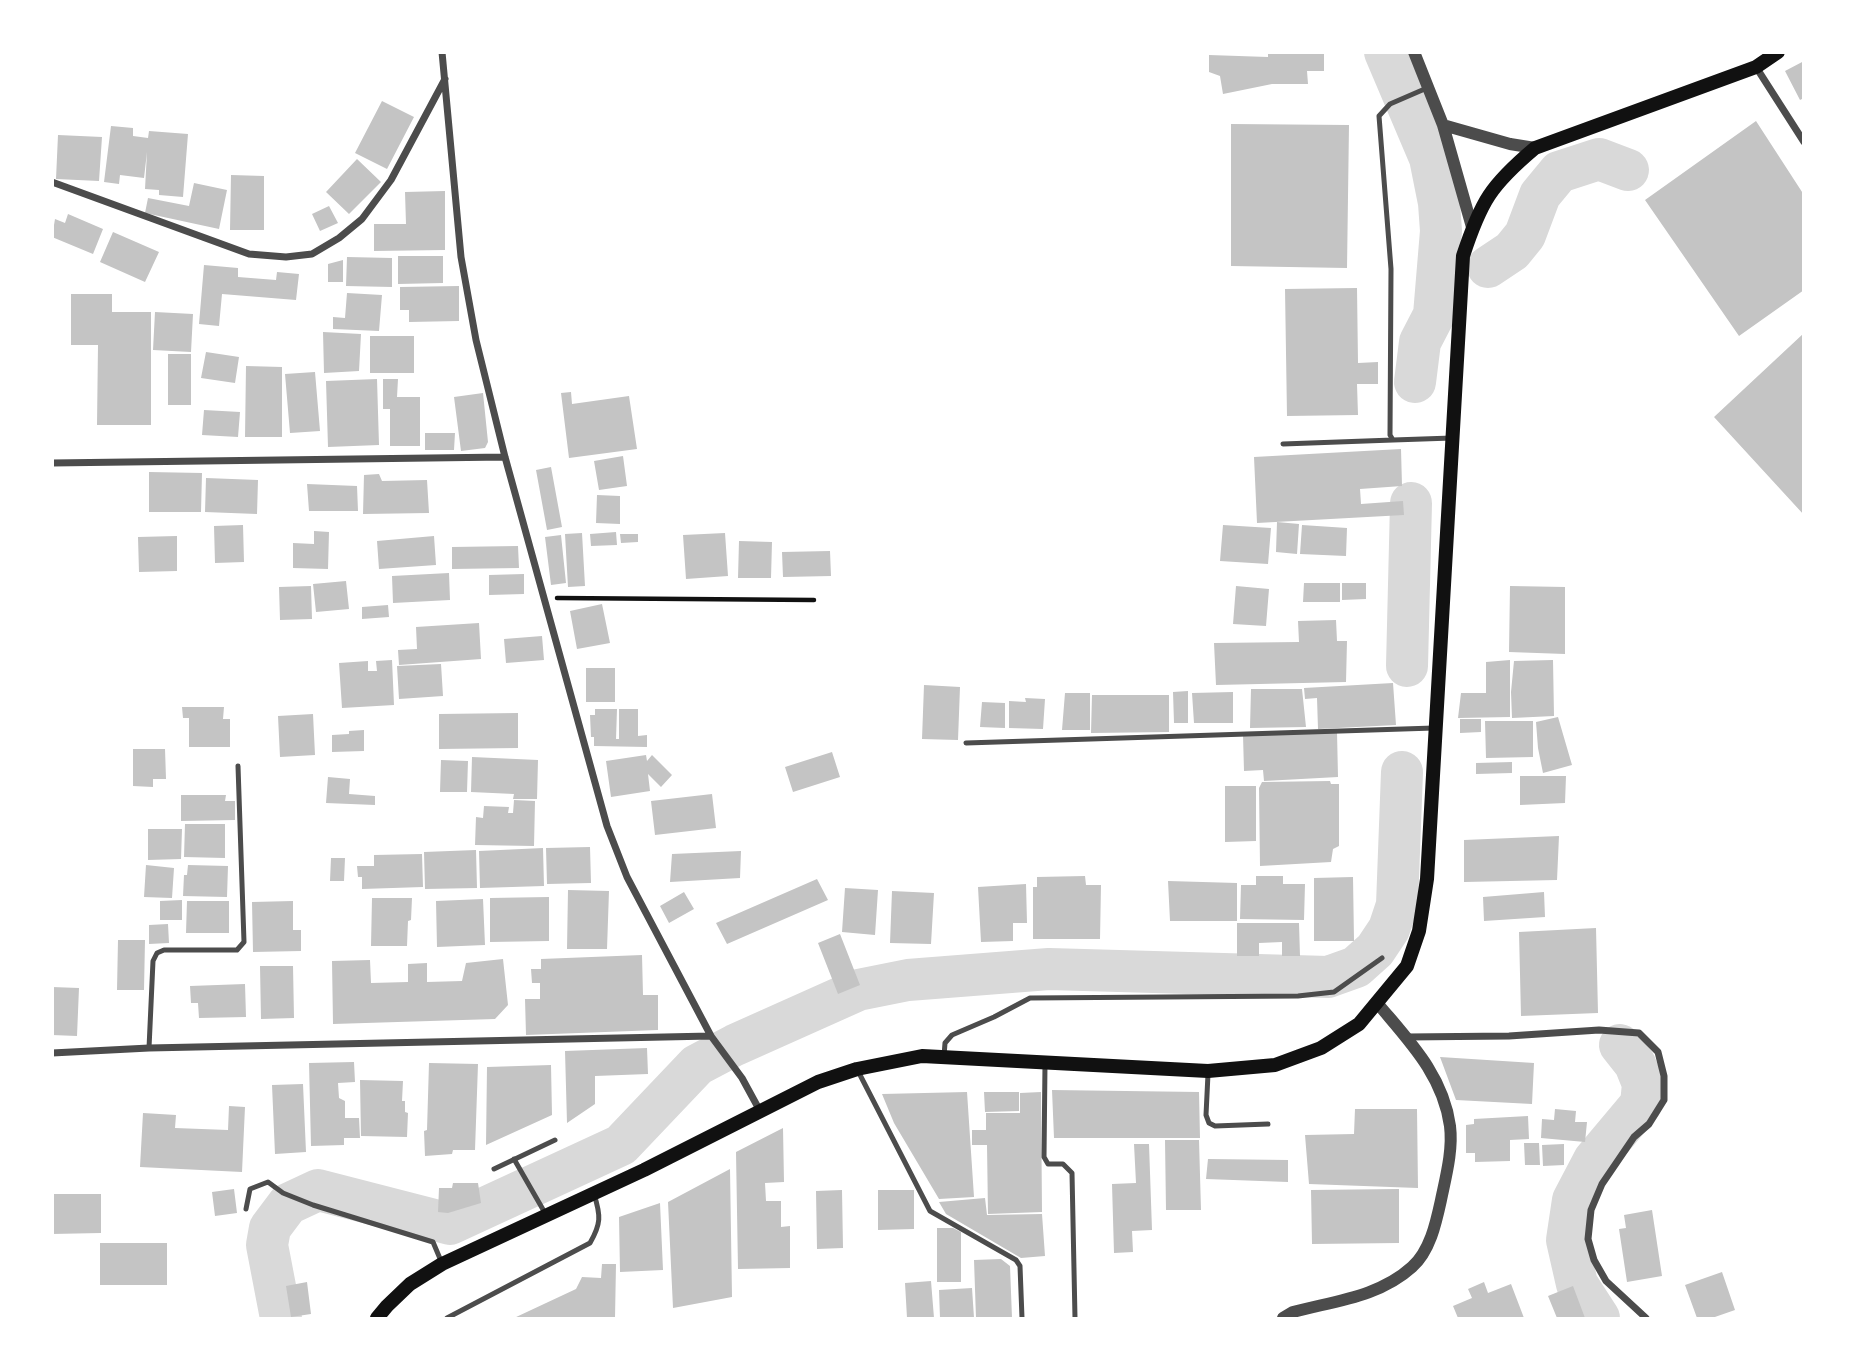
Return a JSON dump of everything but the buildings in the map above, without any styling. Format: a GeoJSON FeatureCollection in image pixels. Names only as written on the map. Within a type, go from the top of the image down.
{"type":"FeatureCollection","features":[{"type":"Feature","properties":{"kind":"main road"},"geometry":{"type":"LineString","coordinates":[[377,1318],[410,1284],[442,1264],[594,1194],[818,1082],[857,1069],[922,1056],[1208,1071],[1275,1065],[1321,1048],[1359,1024],[1407,966],[1419,931],[1427,879],[1463,256],[1472,227],[1486,196],[1507,172],[1535,148],[1756,67],[1778,52]]}},
{"type":"Feature","properties":{"kind":"street"},"geometry":{"type":"LineString","coordinates":[[442,52],[461,257],[476,340],[505,457],[607,826],[627,877],[711,1036],[742,1078],[760,1111]]}},
{"type":"Feature","properties":{"kind":"street"},"geometry":{"type":"LineString","coordinates":[[1414,52],[1443,125],[1472,227]]}},
{"type":"Feature","properties":{"kind":"street"},"geometry":{"type":"LineString","coordinates":[[1756,67],[1804,142]]}},
{"type":"Feature","properties":{"kind":"street"},"geometry":{"type":"LineString","coordinates":[[52,182],[248,254],[286,257],[312,254],[339,238],[362,219],[391,180],[445,78]]}},
{"type":"Feature","properties":{"kind":"street"},"geometry":{"type":"LineString","coordinates":[[1443,125],[1510,144],[1535,148]]}},
{"type":"Feature","properties":{"kind":"street"},"geometry":{"type":"LineString","coordinates":[[52,463],[505,457]]}},
{"type":"Feature","properties":{"kind":"street"},"geometry":{"type":"LineString","coordinates":[[1283,1318],[1293,1312],[1369,1293],[1391,1282],[1413,1266],[1426,1248],[1437,1222],[1448,1162],[1450,1127],[1441,1090],[1427,1063],[1378,1004]]}},
{"type":"Feature","properties":{"kind":"street"},"geometry":{"type":"LineString","coordinates":[[1406,1037],[1509,1036],[1600,1030],[1639,1033],[1658,1052],[1664,1076],[1664,1100],[1649,1124],[1634,1137],[1602,1184],[1591,1210],[1588,1240],[1594,1260],[1606,1281],[1646,1318]]}},
{"type":"Feature","properties":{"kind":"street"},"geometry":{"type":"LineString","coordinates":[[52,1052],[711,1036]]}},
{"type":"Feature","properties":{"kind":"lane"},"geometry":{"type":"LineString","coordinates":[[1393,440],[1390,436],[1391,269],[1379,116],[1382,110],[1396,101],[1427,88]]}},
{"type":"Feature","properties":{"kind":"lane"},"geometry":{"type":"LineString","coordinates":[[1283,444],[1452,438]]}},
{"type":"Feature","properties":{"kind":"lane"},"geometry":{"type":"LineString","coordinates":[[966,743],[1434,728]]}},
{"type":"Feature","properties":{"kind":"lane"},"geometry":{"type":"LineString","coordinates":[[149,1048],[153,961],[157,953],[164,950],[237,950],[244,942],[238,766]]}},
{"type":"Feature","properties":{"kind":"lane"},"geometry":{"type":"LineString","coordinates":[[944,1057],[945,1043],[952,1035],[1030,998],[1298,996],[1334,992],[1382,958]]}},
{"type":"Feature","properties":{"kind":"lane"},"geometry":{"type":"LineString","coordinates":[[1045,1061],[1044,1157],[1048,1164],[1063,1164],[1072,1172],[1075,1318]]}},
{"type":"Feature","properties":{"kind":"lane"},"geometry":{"type":"LineString","coordinates":[[857,1069],[930,1212],[1016,1260],[1020,1266],[1022,1318]]}},
{"type":"Feature","properties":{"kind":"lane"},"geometry":{"type":"LineString","coordinates":[[1208,1071],[1206,1115],[1209,1123],[1215,1126],[1268,1124]]}},
{"type":"Feature","properties":{"kind":"lane"},"geometry":{"type":"LineString","coordinates":[[494,1169],[555,1140]]}},
{"type":"Feature","properties":{"kind":"lane"},"geometry":{"type":"LineString","coordinates":[[514,1159],[546,1215]]}},
{"type":"Feature","properties":{"kind":"lane"},"geometry":{"type":"LineString","coordinates":[[246,1209],[250,1189],[268,1182],[283,1193],[313,1205],[433,1242],[442,1264]]}},
{"type":"Feature","properties":{"kind":"lane"},"geometry":{"type":"LineString","coordinates":[[447,1318],[590,1243],[599,1227],[594,1194]]}},
{"type":"Feature","properties":{"kind":"path"},"geometry":{"type":"LineString","coordinates":[[545,598],[814,600]]}},
{"type":"Feature","properties":{"kind":"waterway"},"geometry":{"type":"LineString","coordinates":[[1385,52],[1430,158],[1439,203],[1441,231],[1434,315],[1420,342],[1415,382]]}},
{"type":"Feature","properties":{"kind":"waterway"},"geometry":{"type":"LineString","coordinates":[[1488,267],[1512,251],[1525,235],[1540,195],[1559,172],[1599,159],[1628,170]]}},
{"type":"Feature","properties":{"kind":"waterway"},"geometry":{"type":"LineString","coordinates":[[1407,666],[1411,503]]}},
{"type":"Feature","properties":{"kind":"waterway"},"geometry":{"type":"LineString","coordinates":[[281,1318],[267,1245],[270,1228],[288,1204],[318,1190],[450,1224],[621,1145],[697,1065],[858,990],[908,980],[1049,969],[1328,977],[1356,967],[1375,950],[1389,929],[1397,905],[1402,772]]}},
{"type":"Feature","properties":{"kind":"waterway"},"geometry":{"type":"LineString","coordinates":[[1599,1318],[1577,1284],[1567,1240],[1573,1200],[1594,1160],[1641,1104],[1643,1084],[1635,1064],[1620,1045]]}}]}
